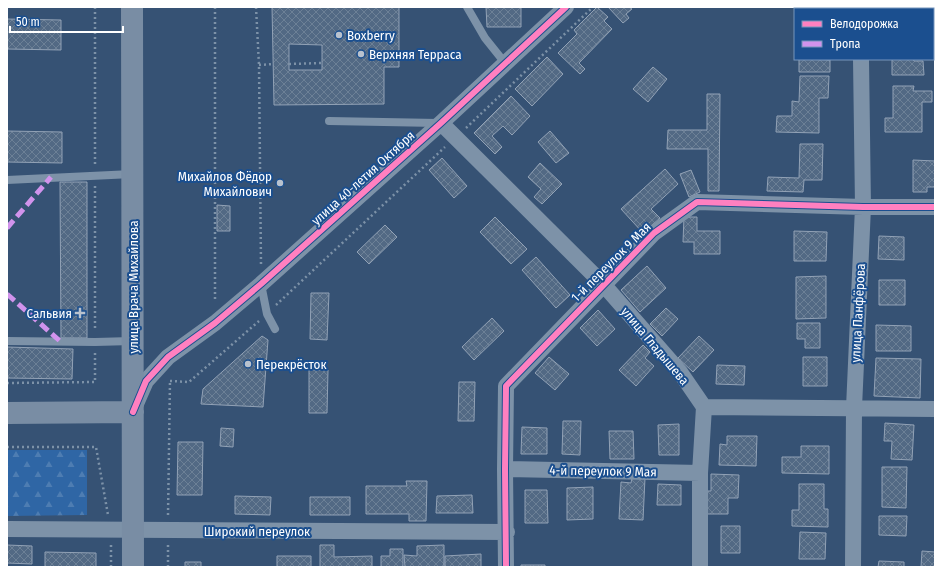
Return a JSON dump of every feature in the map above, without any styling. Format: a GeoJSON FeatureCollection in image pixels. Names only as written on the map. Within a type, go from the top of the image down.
{"type":"FeatureCollection","features":[{"type":"Feature","properties":{"kind":"main road","name":"улица Врача Михайлова"},"geometry":{"type":"LineString","coordinates":[[132,7],[133,412],[122,530],[133,567]]}},
{"type":"Feature","properties":{"kind":"main road"},"geometry":{"type":"LineString","coordinates":[[7,413],[133,412]]}},
{"type":"Feature","properties":{"kind":"street","name":"улица 40-летия Октября"},"geometry":{"type":"LineString","coordinates":[[133,412],[146,381],[168,357],[215,323],[261,284],[441,123],[566,7]]}},
{"type":"Feature","properties":{"kind":"street","name":"улица Панфёрова"},"geometry":{"type":"LineString","coordinates":[[853,567],[854,408],[863,207],[861,60]]}},
{"type":"Feature","properties":{"kind":"street","name":"улица Гладышева"},"geometry":{"type":"LineString","coordinates":[[441,123],[603,284],[680,372],[704,407]]}},
{"type":"Feature","properties":{"kind":"street","name":"1-й переулок 9 Мая"},"geometry":{"type":"LineString","coordinates":[[506,567],[506,386],[654,233],[697,202],[863,207],[935,207]]}},
{"type":"Feature","properties":{"kind":"street"},"geometry":{"type":"LineString","coordinates":[[700,567],[700,473],[704,407],[935,409]]}},
{"type":"Feature","properties":{"kind":"street","name":"4-й переулок 9 Мая"},"geometry":{"type":"LineString","coordinates":[[505,469],[700,473]]}},
{"type":"Feature","properties":{"kind":"street","name":"Широкий переулок"},"geometry":{"type":"LineString","coordinates":[[7,529],[506,532]]}},
{"type":"Feature","properties":{"kind":"lane"},"geometry":{"type":"LineString","coordinates":[[467,7],[485,38],[505,63]]}},
{"type":"Feature","properties":{"kind":"lane"},"geometry":{"type":"LineString","coordinates":[[329,122],[441,123]]}},
{"type":"Feature","properties":{"kind":"lane"},"geometry":{"type":"LineString","coordinates":[[7,180],[132,174]]}},
{"type":"Feature","properties":{"kind":"lane"},"geometry":{"type":"LineString","coordinates":[[261,284],[267,314],[275,329]]}},
{"type":"Feature","properties":{"kind":"lane"},"geometry":{"type":"LineString","coordinates":[[7,341],[133,341]]}},
{"type":"Feature","properties":{"kind":"path"},"geometry":{"type":"LineString","coordinates":[[7,383],[95,382],[95,7]]}},
{"type":"Feature","properties":{"kind":"path"},"geometry":{"type":"LineString","coordinates":[[215,7],[215,323]]}},
{"type":"Feature","properties":{"kind":"path"},"geometry":{"type":"LineString","coordinates":[[256,7],[259,65],[261,284]]}},
{"type":"Feature","properties":{"kind":"path"},"geometry":{"type":"LineString","coordinates":[[170,381],[189,382],[267,314],[593,7]]}},
{"type":"Feature","properties":{"kind":"path"},"geometry":{"type":"LineString","coordinates":[[289,64],[322,63]]}},
{"type":"Feature","properties":{"kind":"path"},"geometry":{"type":"LineString","coordinates":[[259,65],[273,64]]}},
{"type":"Feature","properties":{"kind":"path"},"geometry":{"type":"LineString","coordinates":[[168,357],[170,381],[168,567]]}},
{"type":"Feature","properties":{"kind":"path"},"geometry":{"type":"LineString","coordinates":[[7,447],[96,447],[122,530],[111,567]]}},
{"type":"Feature","properties":{"kind":"green space"},"geometry":{"type":"Polygon","coordinates":[[[7,450],[87,450],[87,515],[7,516],[7,450]]]}},
{"type":"Feature","properties":{"kind":"building","name":"Верхняя Терраса"},"geometry":{"type":"Polygon","coordinates":[[[272,7],[399,7],[399,67],[384,67],[384,104],[274,105],[272,7]],[[289,44],[289,70],[322,70],[322,45],[289,44]]]}},
{"type":"Feature","properties":{"kind":"building"},"geometry":{"type":"Polygon","coordinates":[[[486,7],[521,7],[521,27],[487,27],[486,7]]]}},
{"type":"Feature","properties":{"kind":"building"},"geometry":{"type":"Polygon","coordinates":[[[597,7],[608,17],[604,21],[612,29],[579,63],[585,69],[580,74],[558,53],[577,34],[574,30],[597,7]]]}},
{"type":"Feature","properties":{"kind":"building"},"geometry":{"type":"Polygon","coordinates":[[[608,7],[629,7],[632,9],[626,14],[629,18],[623,23],[608,7]]]}},
{"type":"Feature","properties":{"kind":"building"},"geometry":{"type":"Polygon","coordinates":[[[800,7],[830,7],[830,8],[800,7]]]}},
{"type":"Feature","properties":{"kind":"building"},"geometry":{"type":"Polygon","coordinates":[[[890,7],[912,7],[912,8],[890,7]]]}},
{"type":"Feature","properties":{"kind":"building"},"geometry":{"type":"Polygon","coordinates":[[[7,19],[61,20],[61,50],[7,49],[7,19]]]}},
{"type":"Feature","properties":{"kind":"building"},"geometry":{"type":"Polygon","coordinates":[[[547,57],[563,74],[532,106],[515,89],[547,57]]]}},
{"type":"Feature","properties":{"kind":"building"},"geometry":{"type":"Polygon","coordinates":[[[799,60],[830,60],[830,72],[799,72],[799,60]]]}},
{"type":"Feature","properties":{"kind":"building"},"geometry":{"type":"Polygon","coordinates":[[[892,60],[923,61],[924,75],[892,75],[892,60]]]}},
{"type":"Feature","properties":{"kind":"building"},"geometry":{"type":"Polygon","coordinates":[[[653,67],[667,79],[648,102],[633,89],[653,67]]]}},
{"type":"Feature","properties":{"kind":"building"},"geometry":{"type":"Polygon","coordinates":[[[800,76],[829,76],[828,98],[819,98],[819,133],[776,132],[777,116],[792,116],[792,101],[799,102],[800,76]]]}},
{"type":"Feature","properties":{"kind":"building"},"geometry":{"type":"Polygon","coordinates":[[[893,86],[914,86],[913,91],[932,91],[932,102],[922,102],[922,132],[885,132],[885,118],[893,118],[893,86]]]}},
{"type":"Feature","properties":{"kind":"building"},"geometry":{"type":"Polygon","coordinates":[[[707,94],[720,94],[719,191],[708,191],[708,149],[667,149],[668,130],[707,130],[707,94]]]}},
{"type":"Feature","properties":{"kind":"building"},"geometry":{"type":"Polygon","coordinates":[[[511,96],[530,116],[512,135],[503,126],[492,136],[502,147],[495,154],[474,133],[511,96]]]}},
{"type":"Feature","properties":{"kind":"building"},"geometry":{"type":"Polygon","coordinates":[[[7,131],[62,132],[62,163],[7,162],[7,131]]]}},
{"type":"Feature","properties":{"kind":"building"},"geometry":{"type":"Polygon","coordinates":[[[550,131],[569,153],[556,163],[538,142],[550,131]]]}},
{"type":"Feature","properties":{"kind":"building"},"geometry":{"type":"Polygon","coordinates":[[[800,144],[823,144],[822,180],[804,180],[803,192],[767,191],[768,177],[799,178],[800,144]]]}},
{"type":"Feature","properties":{"kind":"building"},"geometry":{"type":"Polygon","coordinates":[[[442,158],[467,186],[454,198],[429,170],[442,158]]]}},
{"type":"Feature","properties":{"kind":"building"},"geometry":{"type":"Polygon","coordinates":[[[913,160],[935,161],[935,187],[927,187],[927,192],[913,192],[913,160]]]}},
{"type":"Feature","properties":{"kind":"building"},"geometry":{"type":"Polygon","coordinates":[[[540,163],[562,184],[542,204],[534,197],[541,189],[528,177],[540,163]]]}},
{"type":"Feature","properties":{"kind":"building"},"geometry":{"type":"Polygon","coordinates":[[[665,169],[678,184],[651,209],[660,218],[643,233],[621,209],[665,169]]]}},
{"type":"Feature","properties":{"kind":"building"},"geometry":{"type":"Polygon","coordinates":[[[691,170],[700,192],[689,197],[680,174],[691,170]]]}},
{"type":"Feature","properties":{"kind":"building"},"geometry":{"type":"Polygon","coordinates":[[[60,182],[87,182],[87,338],[61,338],[60,182]]]}},
{"type":"Feature","properties":{"kind":"building"},"geometry":{"type":"Polygon","coordinates":[[[217,205],[230,206],[230,231],[217,231],[217,205]]]}},
{"type":"Feature","properties":{"kind":"building"},"geometry":{"type":"Polygon","coordinates":[[[495,217],[527,249],[511,264],[480,232],[495,217]]]}},
{"type":"Feature","properties":{"kind":"building"},"geometry":{"type":"Polygon","coordinates":[[[684,217],[697,217],[697,231],[720,231],[720,254],[694,254],[694,242],[683,242],[684,217]]]}},
{"type":"Feature","properties":{"kind":"building"},"geometry":{"type":"Polygon","coordinates":[[[385,225],[397,237],[369,264],[357,252],[385,225]]]}},
{"type":"Feature","properties":{"kind":"building"},"geometry":{"type":"Polygon","coordinates":[[[794,231],[827,232],[826,261],[794,261],[794,231]]]}},
{"type":"Feature","properties":{"kind":"building"},"geometry":{"type":"Polygon","coordinates":[[[879,236],[904,237],[904,260],[878,259],[879,236]]]}},
{"type":"Feature","properties":{"kind":"building"},"geometry":{"type":"Polygon","coordinates":[[[536,257],[570,295],[556,308],[522,270],[536,257]]]}},
{"type":"Feature","properties":{"kind":"building"},"geometry":{"type":"Polygon","coordinates":[[[647,266],[666,288],[640,312],[621,290],[647,266]]]}},
{"type":"Feature","properties":{"kind":"building"},"geometry":{"type":"Polygon","coordinates":[[[826,276],[826,318],[796,319],[796,277],[826,276]]]}},
{"type":"Feature","properties":{"kind":"building"},"geometry":{"type":"Polygon","coordinates":[[[879,280],[905,280],[905,305],[879,305],[879,280]]]}},
{"type":"Feature","properties":{"kind":"building"},"geometry":{"type":"Polygon","coordinates":[[[311,293],[329,293],[327,340],[310,339],[311,293]]]}},
{"type":"Feature","properties":{"kind":"building"},"geometry":{"type":"Polygon","coordinates":[[[666,308],[678,319],[662,336],[650,324],[666,308]]]}},
{"type":"Feature","properties":{"kind":"building"},"geometry":{"type":"Polygon","coordinates":[[[598,310],[615,329],[597,346],[580,328],[598,310]]]}},
{"type":"Feature","properties":{"kind":"building"},"geometry":{"type":"Polygon","coordinates":[[[492,318],[504,331],[474,360],[462,347],[492,318]]]}},
{"type":"Feature","properties":{"kind":"building"},"geometry":{"type":"Polygon","coordinates":[[[797,323],[820,323],[820,348],[805,348],[805,339],[797,339],[797,323]]]}},
{"type":"Feature","properties":{"kind":"building"},"geometry":{"type":"Polygon","coordinates":[[[876,325],[911,326],[911,351],[876,351],[876,325]]]}},
{"type":"Feature","properties":{"kind":"building","name":"Перекрёсток"},"geometry":{"type":"Polygon","coordinates":[[[262,336],[268,340],[263,407],[201,404],[203,389],[262,336]]]}},
{"type":"Feature","properties":{"kind":"building"},"geometry":{"type":"Polygon","coordinates":[[[699,336],[714,350],[693,372],[678,358],[699,336]]]}},
{"type":"Feature","properties":{"kind":"building"},"geometry":{"type":"Polygon","coordinates":[[[643,345],[650,352],[645,358],[654,366],[636,386],[619,370],[643,345]]]}},
{"type":"Feature","properties":{"kind":"building"},"geometry":{"type":"Polygon","coordinates":[[[7,347],[73,349],[72,379],[7,378],[7,347]]]}},
{"type":"Feature","properties":{"kind":"building"},"geometry":{"type":"Polygon","coordinates":[[[549,357],[569,374],[555,390],[535,373],[549,357]]]}},
{"type":"Feature","properties":{"kind":"building"},"geometry":{"type":"Polygon","coordinates":[[[803,357],[827,357],[827,386],[803,386],[803,357]]]}},
{"type":"Feature","properties":{"kind":"building"},"geometry":{"type":"Polygon","coordinates":[[[876,358],[921,359],[920,398],[874,396],[876,358]]]}},
{"type":"Feature","properties":{"kind":"building"},"geometry":{"type":"Polygon","coordinates":[[[717,365],[745,366],[744,385],[716,384],[717,365]]]}},
{"type":"Feature","properties":{"kind":"building"},"geometry":{"type":"Polygon","coordinates":[[[309,370],[328,370],[327,413],[309,413],[309,370]]]}},
{"type":"Feature","properties":{"kind":"building"},"geometry":{"type":"Polygon","coordinates":[[[459,382],[475,382],[474,421],[458,421],[459,382]]]}},
{"type":"Feature","properties":{"kind":"building"},"geometry":{"type":"Polygon","coordinates":[[[563,421],[581,421],[580,455],[562,454],[563,421]]]}},
{"type":"Feature","properties":{"kind":"building"},"geometry":{"type":"Polygon","coordinates":[[[885,423],[914,425],[912,460],[891,459],[892,441],[884,441],[885,423]]]}},
{"type":"Feature","properties":{"kind":"building"},"geometry":{"type":"Polygon","coordinates":[[[679,424],[679,455],[659,455],[658,425],[679,424]]]}},
{"type":"Feature","properties":{"kind":"building"},"geometry":{"type":"Polygon","coordinates":[[[522,427],[547,428],[547,454],[521,454],[522,427]]]}},
{"type":"Feature","properties":{"kind":"building"},"geometry":{"type":"Polygon","coordinates":[[[221,428],[234,429],[233,447],[220,446],[221,428]]]}},
{"type":"Feature","properties":{"kind":"building"},"geometry":{"type":"Polygon","coordinates":[[[609,431],[633,431],[634,459],[610,459],[609,431]]]}},
{"type":"Feature","properties":{"kind":"building"},"geometry":{"type":"Polygon","coordinates":[[[727,436],[757,436],[756,466],[719,465],[720,444],[727,445],[727,436]]]}},
{"type":"Feature","properties":{"kind":"building"},"geometry":{"type":"Polygon","coordinates":[[[178,442],[203,442],[202,495],[177,495],[178,442]]]}},
{"type":"Feature","properties":{"kind":"building"},"geometry":{"type":"Polygon","coordinates":[[[801,446],[829,446],[829,474],[782,473],[782,457],[801,457],[801,446]]]}},
{"type":"Feature","properties":{"kind":"building"},"geometry":{"type":"Polygon","coordinates":[[[882,467],[907,467],[906,508],[882,507],[882,467]]]}},
{"type":"Feature","properties":{"kind":"building"},"geometry":{"type":"Polygon","coordinates":[[[711,474],[739,475],[738,498],[728,498],[728,514],[705,514],[706,491],[711,491],[711,474]]]}},
{"type":"Feature","properties":{"kind":"building"},"geometry":{"type":"Polygon","coordinates":[[[632,477],[645,478],[643,520],[619,519],[621,482],[631,483],[632,477]]]}},
{"type":"Feature","properties":{"kind":"building"},"geometry":{"type":"Polygon","coordinates":[[[406,481],[427,481],[426,521],[409,521],[409,514],[366,514],[366,486],[407,486],[406,481]]]}},
{"type":"Feature","properties":{"kind":"building"},"geometry":{"type":"Polygon","coordinates":[[[658,484],[681,485],[681,505],[657,505],[658,484]]]}},
{"type":"Feature","properties":{"kind":"building"},"geometry":{"type":"Polygon","coordinates":[[[799,484],[824,484],[824,509],[828,509],[828,527],[792,526],[792,510],[799,510],[799,484]]]}},
{"type":"Feature","properties":{"kind":"building"},"geometry":{"type":"Polygon","coordinates":[[[593,487],[593,519],[567,520],[567,488],[593,487]]]}},
{"type":"Feature","properties":{"kind":"building"},"geometry":{"type":"Polygon","coordinates":[[[525,490],[547,490],[548,523],[525,523],[525,490]]]}},
{"type":"Feature","properties":{"kind":"building"},"geometry":{"type":"Polygon","coordinates":[[[472,495],[473,513],[436,513],[437,496],[472,495]]]}},
{"type":"Feature","properties":{"kind":"building"},"geometry":{"type":"Polygon","coordinates":[[[235,496],[271,497],[270,515],[235,514],[235,496]]]}},
{"type":"Feature","properties":{"kind":"building"},"geometry":{"type":"Polygon","coordinates":[[[310,497],[350,497],[350,515],[310,515],[310,497]]]}},
{"type":"Feature","properties":{"kind":"building"},"geometry":{"type":"Polygon","coordinates":[[[879,516],[907,516],[906,536],[879,535],[879,516]]]}},
{"type":"Feature","properties":{"kind":"building"},"geometry":{"type":"Polygon","coordinates":[[[721,526],[740,526],[740,553],[721,553],[721,526]]]}},
{"type":"Feature","properties":{"kind":"building"},"geometry":{"type":"Polygon","coordinates":[[[800,532],[826,533],[825,559],[799,559],[800,532]]]}},
{"type":"Feature","properties":{"kind":"building"},"geometry":{"type":"Polygon","coordinates":[[[7,545],[32,546],[32,564],[7,563],[7,545]]]}},
{"type":"Feature","properties":{"kind":"building"},"geometry":{"type":"Polygon","coordinates":[[[320,545],[334,545],[334,557],[372,556],[372,567],[320,567],[320,545]]]}},
{"type":"Feature","properties":{"kind":"building"},"geometry":{"type":"Polygon","coordinates":[[[444,545],[444,567],[405,567],[404,555],[417,556],[417,546],[444,545]]]}},
{"type":"Feature","properties":{"kind":"building"},"geometry":{"type":"Polygon","coordinates":[[[390,549],[403,549],[403,567],[381,567],[381,556],[390,556],[390,549]]]}},
{"type":"Feature","properties":{"kind":"building"},"geometry":{"type":"Polygon","coordinates":[[[922,551],[935,552],[935,567],[921,567],[922,551]]]}},
{"type":"Feature","properties":{"kind":"building"},"geometry":{"type":"Polygon","coordinates":[[[45,552],[96,553],[96,567],[45,567],[45,552]]]}},
{"type":"Feature","properties":{"kind":"building"},"geometry":{"type":"Polygon","coordinates":[[[481,554],[481,567],[445,567],[445,556],[481,554]]]}},
{"type":"Feature","properties":{"kind":"building"},"geometry":{"type":"Polygon","coordinates":[[[277,556],[311,556],[311,567],[277,567],[277,556]]]}},
{"type":"Feature","properties":{"kind":"building"},"geometry":{"type":"Polygon","coordinates":[[[879,561],[904,562],[904,567],[878,567],[879,561]]]}},
{"type":"Feature","properties":{"kind":"building"},"geometry":{"type":"Polygon","coordinates":[[[185,562],[201,562],[201,567],[185,567],[185,562]]]}},
{"type":"Feature","properties":{"kind":"building"},"geometry":{"type":"Polygon","coordinates":[[[521,565],[545,565],[545,567],[521,567],[521,565]]]}},
{"type":"Feature","properties":{"kind":"marked path"},"geometry":{"type":"LineString","coordinates":[[7,228],[51,177]]}},
{"type":"Feature","properties":{"kind":"marked path"},"geometry":{"type":"LineString","coordinates":[[7,294],[61,342]]}},
{"type":"Feature","properties":{"kind":"cycle path"},"geometry":{"type":"LineString","coordinates":[[133,412],[146,381],[168,357],[215,323],[261,284],[441,123],[566,7]]}},
{"type":"Feature","properties":{"kind":"cycle path"},"geometry":{"type":"LineString","coordinates":[[506,567],[506,386],[654,233],[697,202],[863,207],[935,207]]}},
{"type":"Feature","properties":{"kind":"place","name":"Boxberry"},"geometry":{"type":"Point","coordinates":[339,35]}},
{"type":"Feature","properties":{"kind":"place","name":"Верхняя Терраса"},"geometry":{"type":"Point","coordinates":[361,54]}},
{"type":"Feature","properties":{"kind":"place","name":"Михайлов Фёдор Михайлович"},"geometry":{"type":"Point","coordinates":[280,183]}},
{"type":"Feature","properties":{"kind":"place","name":"Сальвия"},"geometry":{"type":"Point","coordinates":[80,313]}},
{"type":"Feature","properties":{"kind":"place","name":"Перекрёсток"},"geometry":{"type":"Point","coordinates":[248,364]}}]}
